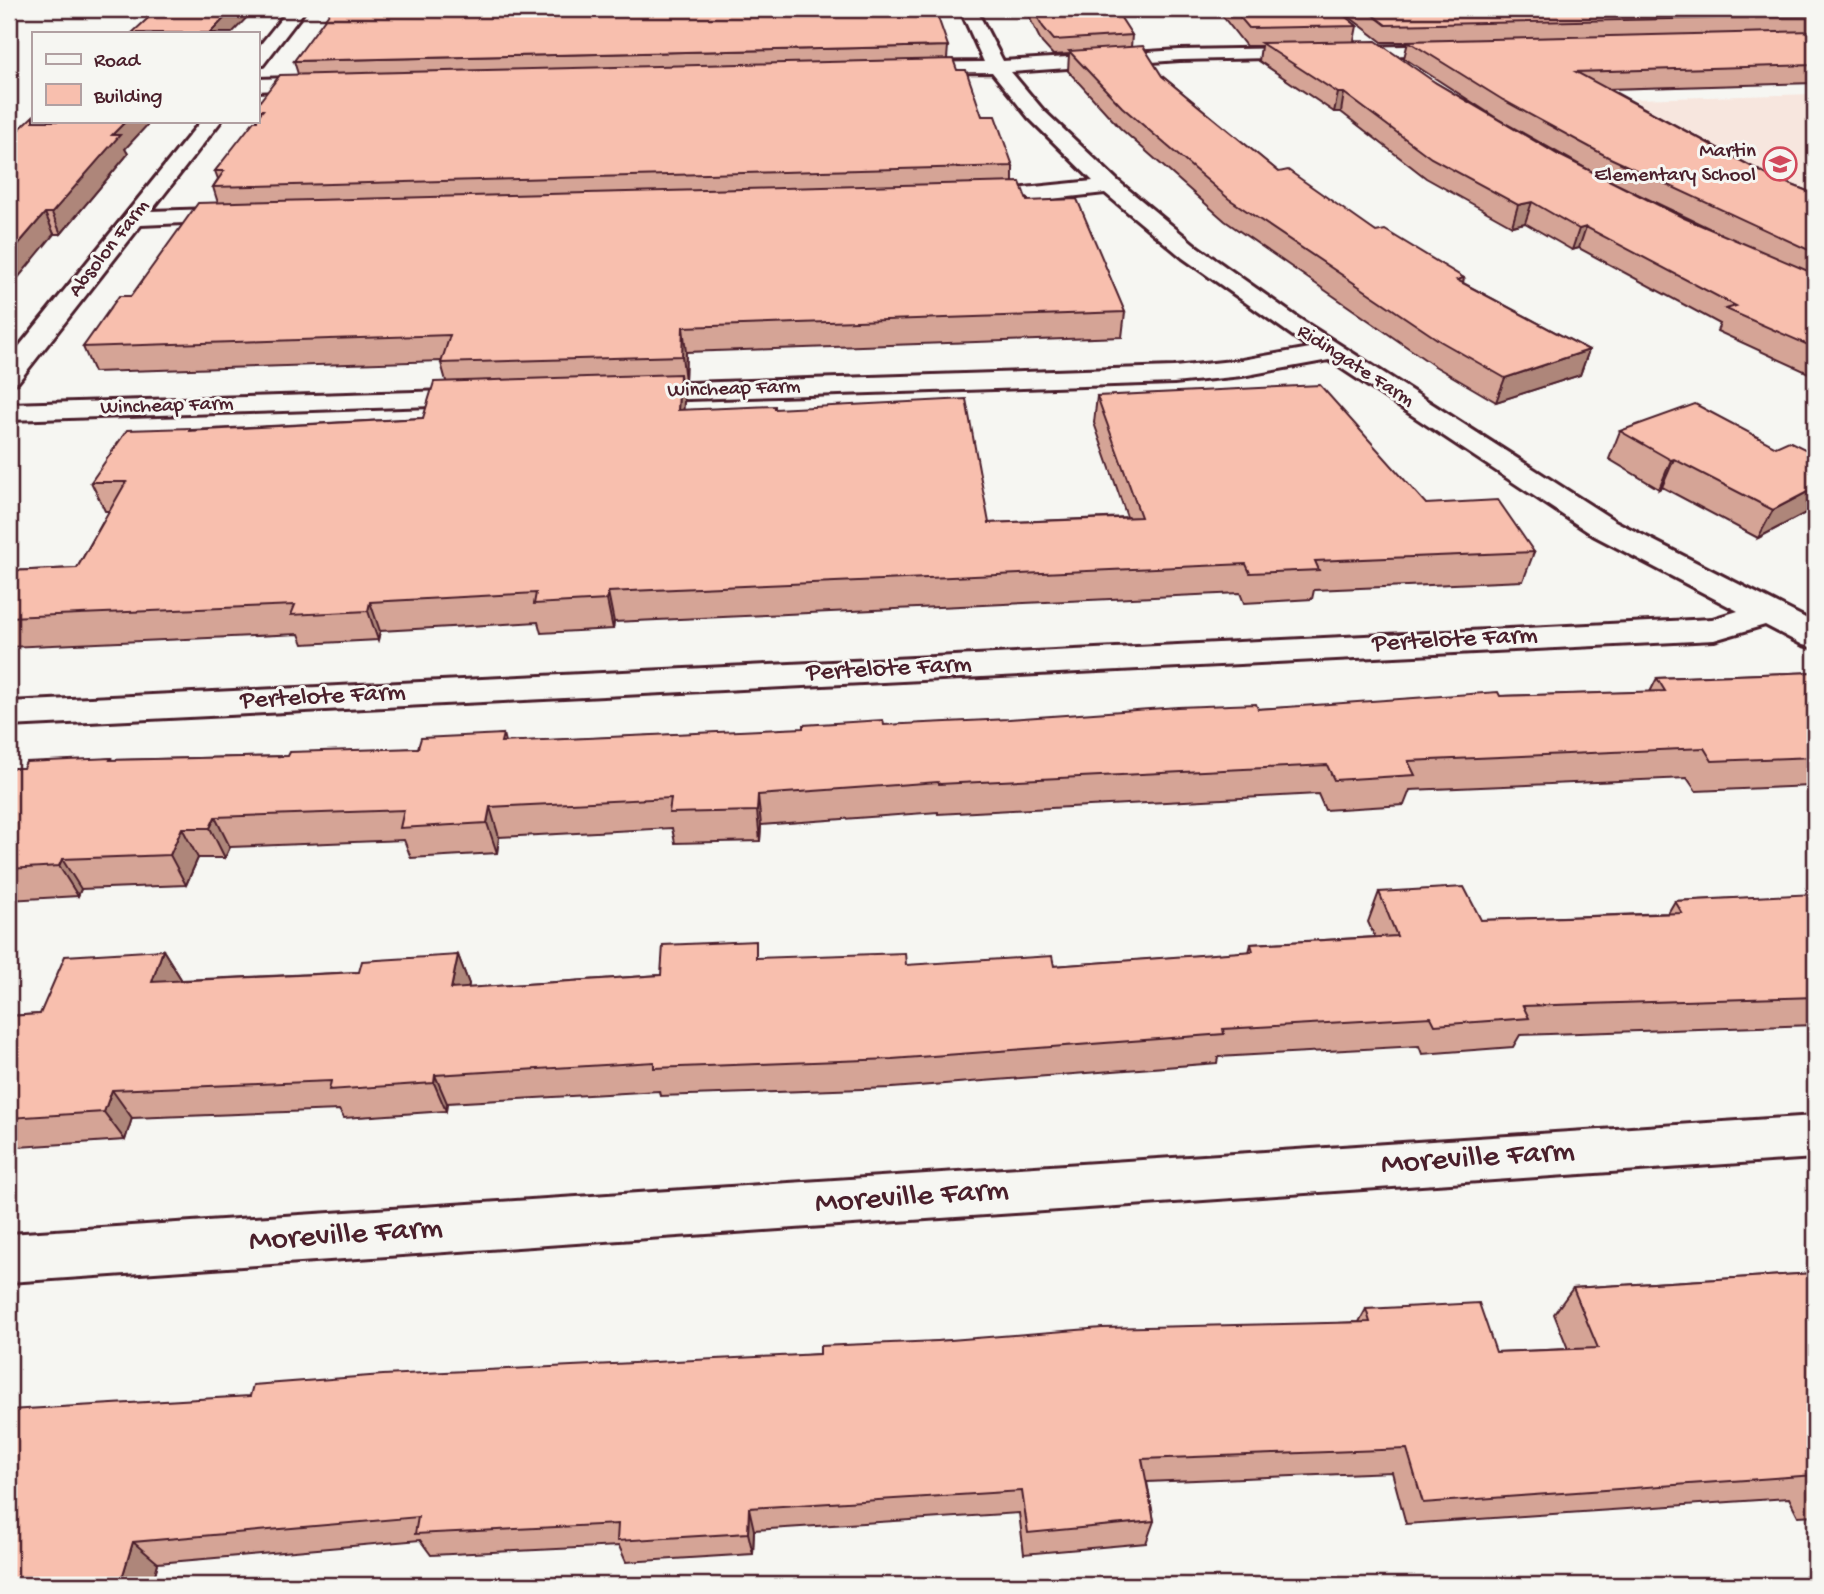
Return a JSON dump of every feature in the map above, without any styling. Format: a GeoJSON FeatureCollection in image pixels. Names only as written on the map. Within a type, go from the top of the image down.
{"type":"FeatureCollection","features":[{"type":"Feature","properties":{"kind":"street"},"geometry":{"type":"LineString","coordinates":[[259,58],[298,9]]}},
{"type":"Feature","properties":{"kind":"street","name":"Ridingate Farm"},"geometry":{"type":"LineString","coordinates":[[968,9],[998,67],[1036,114],[1110,186],[1191,253],[1332,352],[1604,528],[1815,638]]}},
{"type":"Feature","properties":{"kind":"street"},"geometry":{"type":"LineString","coordinates":[[1355,34],[1405,72]]}},
{"type":"Feature","properties":{"kind":"street"},"geometry":{"type":"LineString","coordinates":[[886,70],[998,67],[1180,55],[1471,48]]}},
{"type":"Feature","properties":{"kind":"street"},"geometry":{"type":"LineString","coordinates":[[259,85],[341,83]]}},
{"type":"Feature","properties":{"kind":"street","name":"Absolon Farm"},"geometry":{"type":"LineString","coordinates":[[9,376],[210,122]]}},
{"type":"Feature","properties":{"kind":"street"},"geometry":{"type":"LineString","coordinates":[[955,197],[1024,195],[1110,186]]}},
{"type":"Feature","properties":{"kind":"street"},"geometry":{"type":"LineString","coordinates":[[135,218],[260,214]]}},
{"type":"Feature","properties":{"kind":"street","name":"Wincheap Farm"},"geometry":{"type":"LineString","coordinates":[[604,394],[1174,375],[1242,368],[1332,352]]}},
{"type":"Feature","properties":{"kind":"street","name":"Wincheap Farm"},"geometry":{"type":"LineString","coordinates":[[9,412],[507,397]]}},
{"type":"Feature","properties":{"kind":"street","name":"Pertelote Farm"},"geometry":{"type":"LineString","coordinates":[[9,714],[1714,629],[1767,613]]}},
{"type":"Feature","properties":{"kind":"street","name":"Moreville Farm"},"geometry":{"type":"LineString","coordinates":[[9,1258],[1815,1137]]}},
{"type":"Feature","properties":{"kind":"shaded area","name":"Martin Elementary School"},"geometry":{"type":"Polygon","coordinates":[[[1815,94],[1815,195],[1674,133],[1634,99],[1815,94]]]}},
{"type":"Feature","properties":{"kind":"building"},"geometry":{"type":"Polygon","coordinates":[[[158,9],[233,9],[211,32],[133,32],[158,9]]]}},
{"type":"Feature","properties":{"kind":"building"},"geometry":{"type":"Polygon","coordinates":[[[332,9],[935,9],[948,46],[294,61],[332,9]]]}},
{"type":"Feature","properties":{"kind":"building"},"geometry":{"type":"Polygon","coordinates":[[[1033,9],[1112,9],[1132,35],[1054,40],[1033,9]]]}},
{"type":"Feature","properties":{"kind":"building"},"geometry":{"type":"Polygon","coordinates":[[[1233,9],[1336,9],[1357,26],[1249,28],[1233,9]]]}},
{"type":"Feature","properties":{"kind":"building"},"geometry":{"type":"Polygon","coordinates":[[[1365,9],[1815,9],[1815,16],[1386,25],[1365,9]]]}},
{"type":"Feature","properties":{"kind":"building"},"geometry":{"type":"Polygon","coordinates":[[[1815,31],[1815,65],[1576,72],[1769,176],[1815,194],[1815,253],[1608,157],[1503,100],[1408,41],[1815,31]]]}},
{"type":"Feature","properties":{"kind":"building"},"geometry":{"type":"Polygon","coordinates":[[[1376,41],[1436,83],[1557,154],[1684,218],[1815,274],[1815,348],[1726,309],[1736,306],[1586,227],[1579,229],[1532,202],[1518,205],[1431,158],[1344,93],[1338,93],[1261,43],[1376,41]]]}},
{"type":"Feature","properties":{"kind":"building"},"geometry":{"type":"Polygon","coordinates":[[[1143,46],[1162,76],[1279,172],[1288,170],[1376,232],[1385,230],[1464,278],[1457,280],[1589,350],[1505,378],[1440,341],[1229,199],[1122,107],[1069,51],[1143,46]]]}},
{"type":"Feature","properties":{"kind":"building"},"geometry":{"type":"Polygon","coordinates":[[[953,59],[957,70],[966,70],[982,116],[995,116],[1013,166],[213,187],[224,171],[215,171],[253,122],[259,122],[259,115],[263,110],[259,110],[259,102],[280,75],[953,59]]]}},
{"type":"Feature","properties":{"kind":"building"},"geometry":{"type":"Polygon","coordinates":[[[32,117],[32,122],[125,122],[112,135],[120,135],[52,213],[45,213],[9,255],[9,139],[32,117]]]}},
{"type":"Feature","properties":{"kind":"building"},"geometry":{"type":"Polygon","coordinates":[[[1020,182],[1027,201],[1077,199],[1125,312],[683,327],[682,356],[441,363],[450,335],[83,347],[119,296],[131,296],[198,203],[1020,182]]]}},
{"type":"Feature","properties":{"kind":"building"},"geometry":{"type":"Polygon","coordinates":[[[680,374],[678,410],[775,406],[775,409],[966,399],[989,523],[1141,517],[1097,396],[1320,385],[1426,504],[1498,500],[1534,552],[1315,561],[1319,570],[1250,573],[1246,564],[608,592],[607,600],[534,604],[536,593],[370,602],[368,611],[291,615],[295,605],[9,617],[9,571],[77,568],[126,482],[91,482],[127,430],[190,428],[189,431],[423,418],[434,382],[680,374]]]}},
{"type":"Feature","properties":{"kind":"building"},"geometry":{"type":"Polygon","coordinates":[[[1695,404],[1776,447],[1789,441],[1815,454],[1815,488],[1773,510],[1674,459],[1671,460],[1620,431],[1695,404]]]}},
{"type":"Feature","properties":{"kind":"building"},"geometry":{"type":"Polygon","coordinates":[[[1815,672],[1815,757],[1712,761],[1704,748],[1408,761],[1415,775],[1334,780],[1327,765],[938,782],[758,795],[757,811],[669,813],[671,798],[490,807],[487,823],[400,828],[404,810],[215,817],[210,828],[182,828],[170,855],[62,859],[59,866],[9,869],[9,768],[23,768],[26,762],[288,756],[290,752],[418,748],[421,738],[503,734],[501,742],[803,728],[803,725],[883,720],[884,725],[1009,719],[1178,707],[1256,704],[1258,709],[1498,692],[1500,696],[1665,691],[1657,678],[1815,672]]]}},
{"type":"Feature","properties":{"kind":"building"},"geometry":{"type":"Polygon","coordinates":[[[1464,887],[1481,920],[1682,913],[1675,901],[1815,894],[1815,997],[1523,1006],[1529,1018],[1435,1025],[1431,1017],[1223,1029],[1224,1034],[892,1059],[654,1068],[654,1062],[435,1075],[434,1083],[329,1090],[331,1081],[112,1090],[104,1112],[9,1118],[9,1016],[40,1014],[65,956],[163,950],[152,982],[359,972],[362,961],[458,955],[451,989],[661,975],[663,945],[756,941],[756,958],[905,953],[906,965],[1052,956],[1054,966],[1253,951],[1251,944],[1397,936],[1379,892],[1464,887]]]}},
{"type":"Feature","properties":{"kind":"building"},"geometry":{"type":"Polygon","coordinates":[[[1815,1273],[1815,1475],[1423,1503],[1407,1449],[1142,1459],[1154,1521],[1028,1533],[1022,1491],[749,1508],[748,1533],[617,1541],[618,1524],[415,1534],[418,1517],[133,1542],[122,1578],[9,1585],[9,1410],[250,1396],[253,1385],[383,1375],[820,1354],[820,1346],[938,1341],[1102,1328],[1370,1322],[1366,1309],[1479,1303],[1496,1352],[1598,1348],[1573,1288],[1815,1273]]]}},
{"type":"Feature","properties":{"kind":"place","name":"Martin Elementary School"},"geometry":{"type":"Point","coordinates":[1780,164]}}]}
